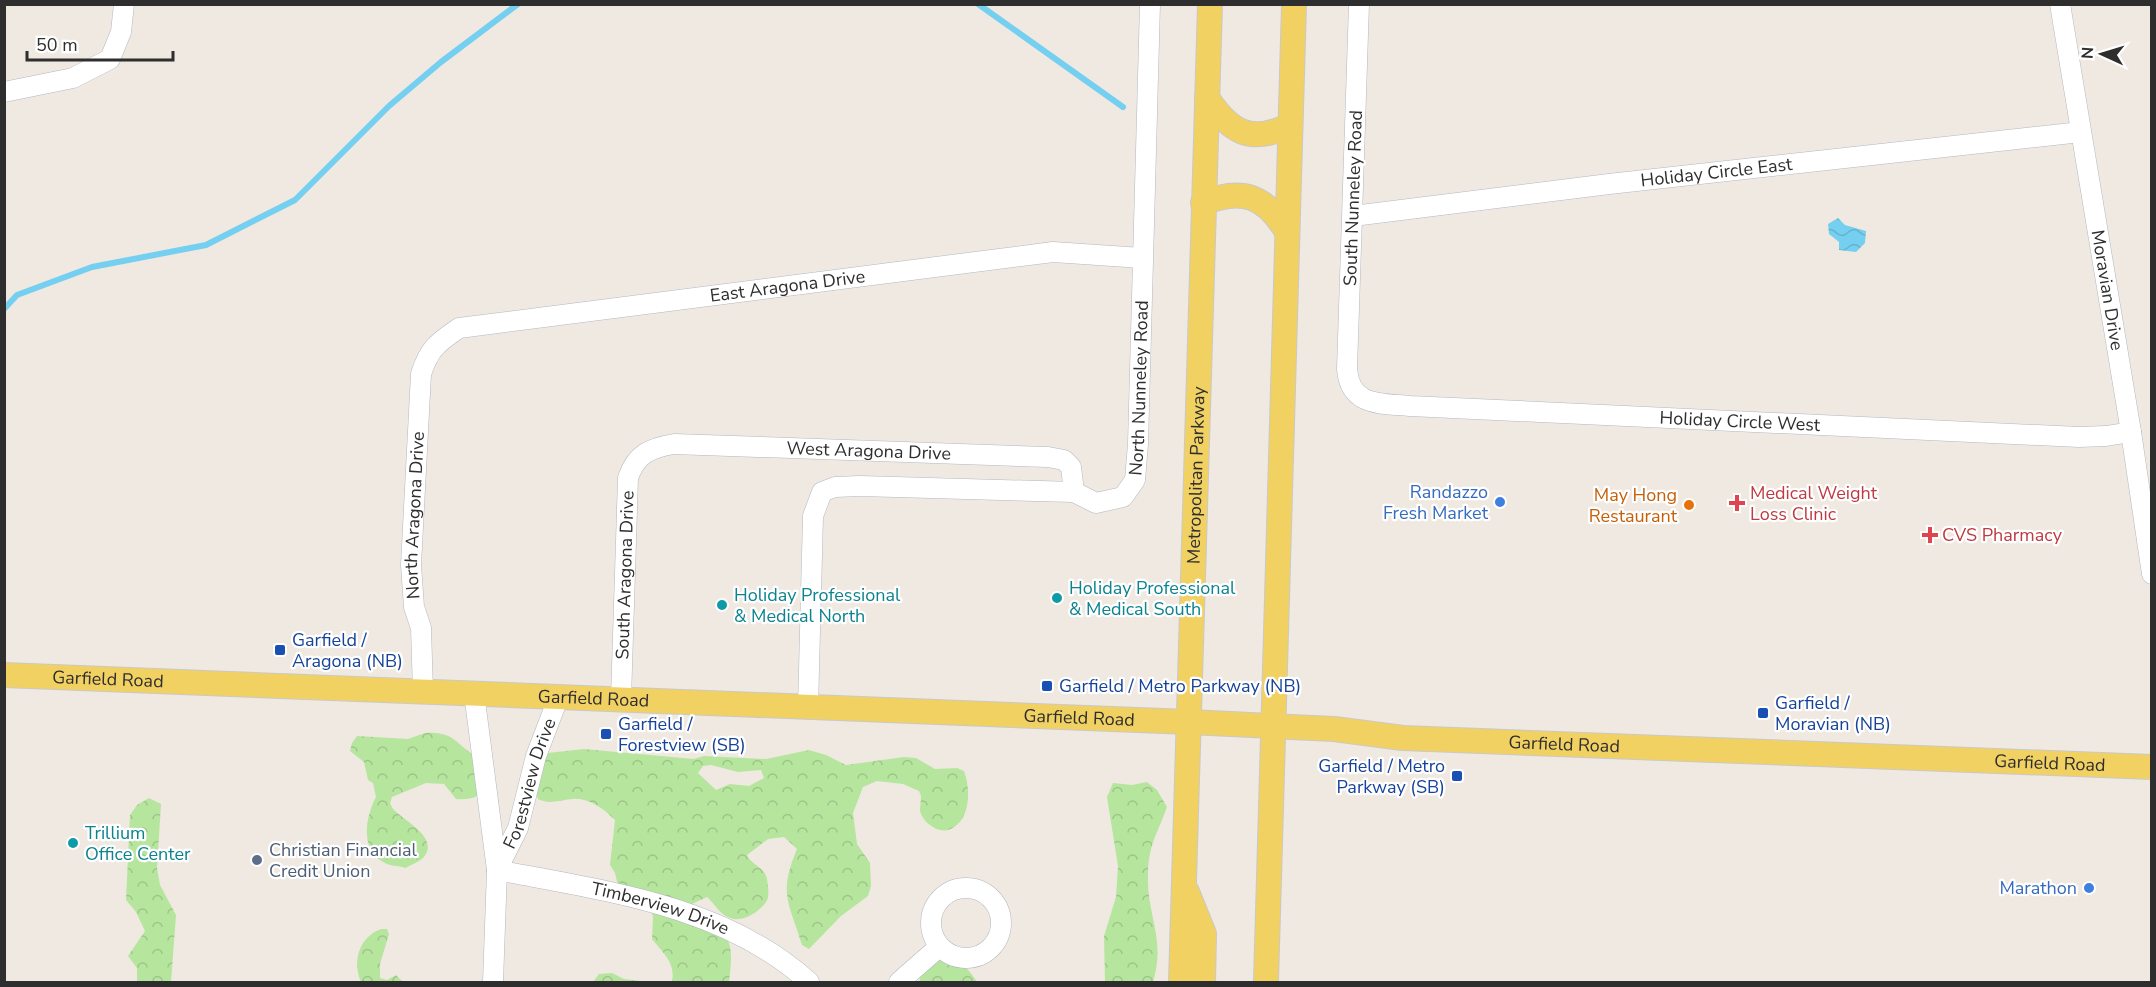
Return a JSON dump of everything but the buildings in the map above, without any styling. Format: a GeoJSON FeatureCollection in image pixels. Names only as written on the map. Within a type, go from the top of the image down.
{"type":"FeatureCollection","features":[{"type":"Feature","properties":{"kind":"main road","name":"Metropolitan Parkway"},"geometry":{"type":"LineString","coordinates":[[1181,982],[1210,4]]}},
{"type":"Feature","properties":{"kind":"main road"},"geometry":{"type":"LineString","coordinates":[[1266,982],[1294,4]]}},
{"type":"Feature","properties":{"kind":"main road"},"geometry":{"type":"LineString","coordinates":[[1207,98],[1220,116],[1243,133],[1266,134],[1290,125]]}},
{"type":"Feature","properties":{"kind":"main road"},"geometry":{"type":"LineString","coordinates":[[1203,202],[1231,194],[1245,195],[1268,207],[1287,231]]}},
{"type":"Feature","properties":{"kind":"main road","name":"Garfield Road"},"geometry":{"type":"LineString","coordinates":[[4,675],[1334,729],[1403,738],[1862,753],[2151,767]]}},
{"type":"Feature","properties":{"kind":"main road"},"geometry":{"type":"LineString","coordinates":[[1183,884],[1204,934],[1203,982]]}},
{"type":"Feature","properties":{"kind":"street"},"geometry":{"type":"LineString","coordinates":[[4,92],[80,76],[110,59],[121,32],[124,4]]}},
{"type":"Feature","properties":{"kind":"street","name":"North Nunneley Road"},"geometry":{"type":"LineString","coordinates":[[808,708],[813,516],[822,492],[836,487],[860,486],[1074,492],[1096,503],[1123,497],[1135,480],[1142,361],[1142,258],[1150,4]]}},
{"type":"Feature","properties":{"kind":"street","name":"South Nunneley Road"},"geometry":{"type":"LineString","coordinates":[[1354,391],[1348,381],[1347,369],[1359,4]]}},
{"type":"Feature","properties":{"kind":"street","name":"Moravian Drive"},"geometry":{"type":"LineString","coordinates":[[2060,4],[2131,432],[2151,574]]}},
{"type":"Feature","properties":{"kind":"street","name":"Holiday Circle East"},"geometry":{"type":"LineString","coordinates":[[1353,216],[2081,132]]}},
{"type":"Feature","properties":{"kind":"street","name":"East Aragona Drive"},"geometry":{"type":"LineString","coordinates":[[437,342],[459,328],[1053,252],[1142,258]]}},
{"type":"Feature","properties":{"kind":"street","name":"North Aragona Drive"},"geometry":{"type":"LineString","coordinates":[[423,692],[422,640],[414,607],[411,565],[421,374],[426,358],[437,342]]}},
{"type":"Feature","properties":{"kind":"street","name":"Holiday Circle West"},"geometry":{"type":"LineString","coordinates":[[1354,391],[1361,398],[1374,402],[1410,405],[2079,436],[2106,436],[2131,432]]}},
{"type":"Feature","properties":{"kind":"street","name":"West Aragona Drive"},"geometry":{"type":"LineString","coordinates":[[641,454],[655,447],[674,444],[1048,457],[1064,460],[1071,467],[1074,492]]}},
{"type":"Feature","properties":{"kind":"street","name":"South Aragona Drive"},"geometry":{"type":"LineString","coordinates":[[621,699],[628,478],[632,465],[641,454]]}},
{"type":"Feature","properties":{"kind":"street","name":"Forestview Drive"},"geometry":{"type":"LineString","coordinates":[[474,693],[497,870],[493,982]]}},
{"type":"Feature","properties":{"kind":"street","name":"Forestview Drive"},"geometry":{"type":"LineString","coordinates":[[497,870],[518,828],[536,756],[559,696]]}},
{"type":"Feature","properties":{"kind":"street","name":"Timberview Drive"},"geometry":{"type":"LineString","coordinates":[[497,870],[642,899],[689,913],[767,951],[809,982]]}},
{"type":"Feature","properties":{"kind":"street"},"geometry":{"type":"LineString","coordinates":[[899,982],[939,946]]}},
{"type":"Feature","properties":{"kind":"green space"},"geometry":{"type":"Polygon","coordinates":[[[425,733],[437,733],[453,738],[470,752],[488,760],[485,784],[479,794],[466,799],[456,799],[444,784],[426,783],[392,797],[390,803],[393,809],[424,837],[427,851],[423,858],[406,868],[389,865],[378,859],[368,843],[367,824],[376,797],[373,783],[368,780],[364,762],[350,751],[352,743],[357,736],[408,739],[425,733]]]}},
{"type":"Feature","properties":{"kind":"green space"},"geometry":{"type":"Polygon","coordinates":[[[584,749],[694,759],[704,756],[766,759],[809,750],[846,765],[904,757],[916,758],[935,769],[957,768],[964,771],[968,796],[965,813],[956,826],[948,830],[939,830],[923,818],[919,791],[903,784],[877,781],[863,787],[853,813],[857,844],[870,863],[871,886],[868,896],[841,916],[809,949],[802,945],[788,898],[788,877],[797,849],[784,837],[768,839],[747,855],[763,871],[767,879],[768,897],[759,909],[750,916],[735,919],[723,914],[707,897],[692,904],[692,909],[727,938],[731,954],[729,982],[672,982],[670,964],[652,939],[653,917],[650,907],[619,890],[615,873],[610,865],[615,820],[601,808],[584,800],[551,802],[538,799],[534,786],[539,754],[584,749]],[[711,765],[703,766],[698,773],[716,790],[730,784],[749,786],[764,778],[761,770],[738,772],[711,765]]]}},
{"type":"Feature","properties":{"kind":"green space"},"geometry":{"type":"Polygon","coordinates":[[[1147,782],[1157,790],[1167,807],[1154,840],[1148,866],[1148,891],[1158,953],[1153,982],[1105,982],[1104,936],[1116,897],[1118,866],[1107,797],[1113,783],[1132,785],[1147,782]]]}},
{"type":"Feature","properties":{"kind":"green space"},"geometry":{"type":"Polygon","coordinates":[[[149,798],[161,804],[157,868],[160,885],[176,915],[171,982],[137,982],[137,968],[128,956],[145,931],[136,912],[126,900],[130,815],[137,805],[149,798]]]}},
{"type":"Feature","properties":{"kind":"green space"},"geometry":{"type":"Polygon","coordinates":[[[381,929],[387,929],[389,934],[380,964],[380,978],[387,980],[396,975],[403,982],[361,982],[357,966],[359,951],[367,938],[381,929]]]}},
{"type":"Feature","properties":{"kind":"green space"},"geometry":{"type":"Polygon","coordinates":[[[936,958],[956,961],[977,982],[920,982],[919,971],[936,958]]]}},
{"type":"Feature","properties":{"kind":"green space"},"geometry":{"type":"Polygon","coordinates":[[[612,973],[624,979],[649,982],[593,982],[599,974],[612,973]]]}},
{"type":"Feature","properties":{"kind":"water"},"geometry":{"type":"Polygon","coordinates":[[[1838,218],[1845,225],[1866,231],[1865,243],[1856,252],[1839,250],[1839,242],[1829,234],[1828,224],[1838,218]]]}},
{"type":"Feature","properties":{"kind":"waterway"},"geometry":{"type":"LineString","coordinates":[[4,309],[17,295],[92,267],[206,245],[295,200],[389,106],[441,62],[518,4]]}},
{"type":"Feature","properties":{"kind":"waterway"},"geometry":{"type":"LineString","coordinates":[[978,4],[1123,107]]}},
{"type":"Feature","properties":{"kind":"place","name":"Randazzo Fresh Market"},"geometry":{"type":"Point","coordinates":[1500,502]}},
{"type":"Feature","properties":{"kind":"place","name":"Medical Weight Loss Clinic"},"geometry":{"type":"Point","coordinates":[1737,503]}},
{"type":"Feature","properties":{"kind":"place","name":"May Hong Restaurant"},"geometry":{"type":"Point","coordinates":[1689,505]}},
{"type":"Feature","properties":{"kind":"place","name":"CVS Pharmacy"},"geometry":{"type":"Point","coordinates":[1930,535]}},
{"type":"Feature","properties":{"kind":"place","name":"Holiday Professional & Medical South"},"geometry":{"type":"Point","coordinates":[1057,598]}},
{"type":"Feature","properties":{"kind":"place","name":"Holiday Professional & Medical North"},"geometry":{"type":"Point","coordinates":[722,605]}},
{"type":"Feature","properties":{"kind":"place","name":"Garfield / Aragona (NB)"},"geometry":{"type":"Point","coordinates":[280,650]}},
{"type":"Feature","properties":{"kind":"place","name":"Garfield / Metro Parkway (NB)"},"geometry":{"type":"Point","coordinates":[1047,686]}},
{"type":"Feature","properties":{"kind":"place","name":"Garfield / Moravian (NB)"},"geometry":{"type":"Point","coordinates":[1763,713]}},
{"type":"Feature","properties":{"kind":"place","name":"Garfield / Forestview (SB)"},"geometry":{"type":"Point","coordinates":[606,734]}},
{"type":"Feature","properties":{"kind":"place","name":"Garfield / Metro Parkway (SB)"},"geometry":{"type":"Point","coordinates":[1457,776]}},
{"type":"Feature","properties":{"kind":"place","name":"Trillium Office Center"},"geometry":{"type":"Point","coordinates":[73,843]}},
{"type":"Feature","properties":{"kind":"place","name":"Christian Financial Credit Union"},"geometry":{"type":"Point","coordinates":[257,860]}},
{"type":"Feature","properties":{"kind":"place","name":"Marathon"},"geometry":{"type":"Point","coordinates":[2089,888]}}]}
